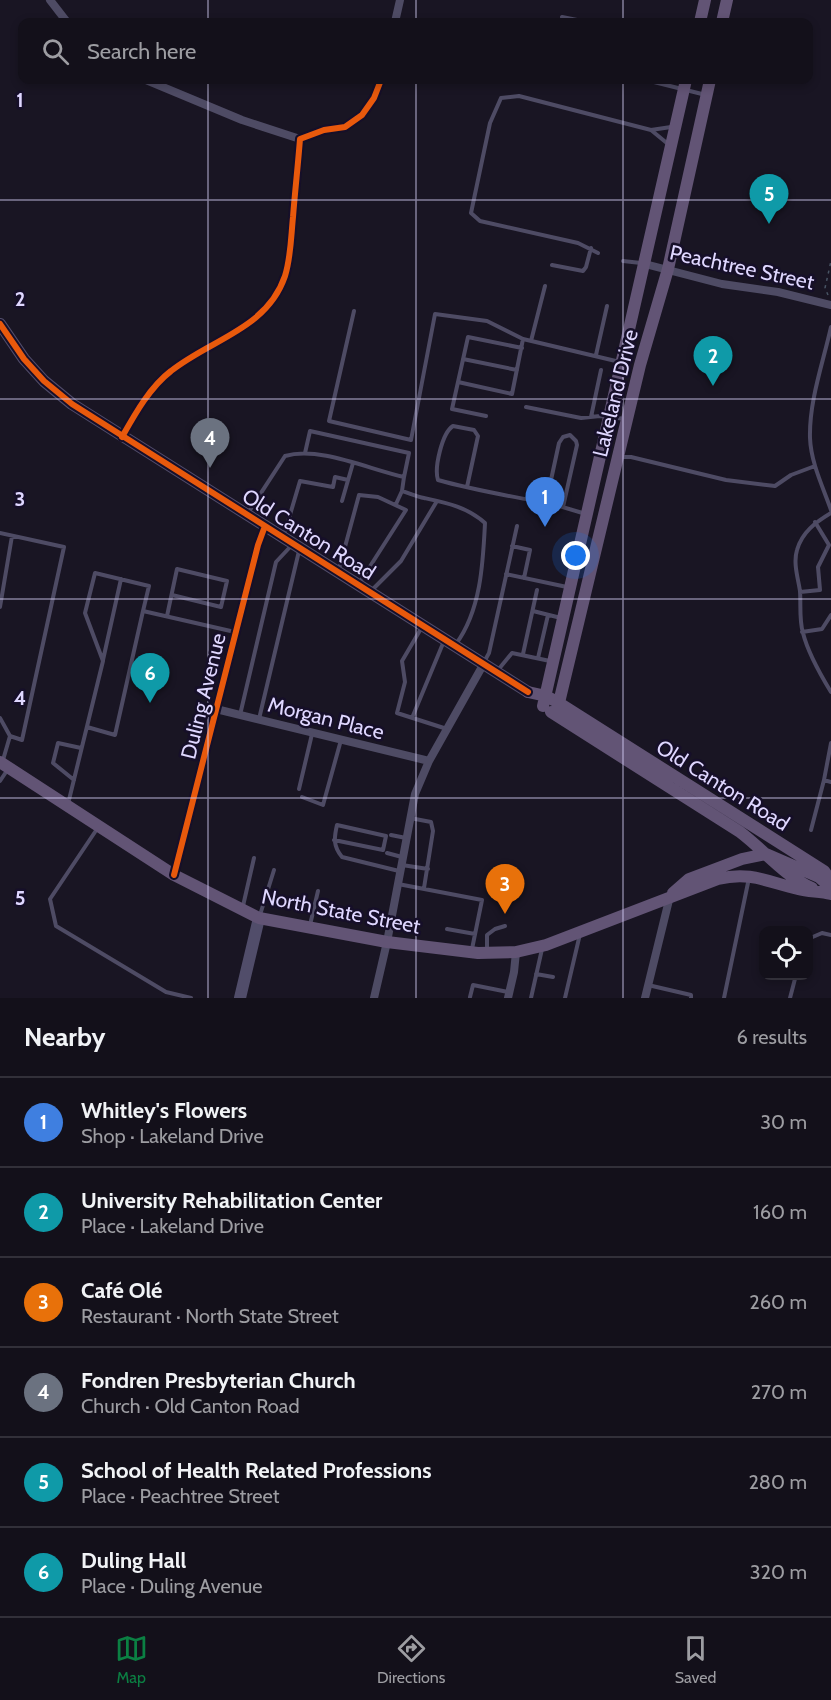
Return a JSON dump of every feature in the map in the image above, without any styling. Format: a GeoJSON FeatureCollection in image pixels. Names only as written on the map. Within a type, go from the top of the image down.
{"type":"FeatureCollection","features":[{"type":"Feature","properties":{"kind":"main road"},"geometry":{"type":"LineString","coordinates":[[701,18],[705,0]]}},
{"type":"Feature","properties":{"kind":"main road"},"geometry":{"type":"LineString","coordinates":[[723,18],[727,0]]}},
{"type":"Feature","properties":{"kind":"main road","name":"Lakeland Drive"},"geometry":{"type":"LineString","coordinates":[[545,701],[685,84]]}},
{"type":"Feature","properties":{"kind":"main road","name":"Lakeland Drive"},"geometry":{"type":"LineString","coordinates":[[558,709],[639,365],[668,269],[709,84]]}},
{"type":"Feature","properties":{"kind":"main road","name":"Old Canton Road"},"geometry":{"type":"LineString","coordinates":[[528,692],[824,871],[831,880]]}},
{"type":"Feature","properties":{"kind":"main road","name":"Old Canton Road"},"geometry":{"type":"LineString","coordinates":[[558,709],[740,832],[766,854]]}},
{"type":"Feature","properties":{"kind":"main road","name":"North State Street"},"geometry":{"type":"LineString","coordinates":[[4,765],[174,875],[259,918],[387,942],[472,953],[516,952],[542,946],[670,896],[718,879],[738,875],[800,890],[828,891]]}},
{"type":"Feature","properties":{"kind":"main road","name":"North State Street"},"geometry":{"type":"LineString","coordinates":[[670,896],[689,879],[742,858],[766,854],[819,877],[828,891]]}},
{"type":"Feature","properties":{"kind":"street"},"geometry":{"type":"LineString","coordinates":[[395,18],[400,0]]}},
{"type":"Feature","properties":{"kind":"street"},"geometry":{"type":"LineString","coordinates":[[54,2],[64,18]]}},
{"type":"Feature","properties":{"kind":"street"},"geometry":{"type":"LineString","coordinates":[[156,84],[242,120],[300,139],[324,130],[345,127],[362,115],[374,98],[379,84]]}},
{"type":"Feature","properties":{"kind":"street"},"geometry":{"type":"LineString","coordinates":[[122,437],[152,390],[169,372],[193,355],[243,329],[262,314],[273,300],[284,276],[291,246],[300,139]]}},
{"type":"Feature","properties":{"kind":"street","name":"Peachtree Street"},"geometry":{"type":"LineString","coordinates":[[645,264],[722,284],[778,292],[831,305]]}},
{"type":"Feature","properties":{"kind":"street","name":"Old Canton Road"},"geometry":{"type":"LineString","coordinates":[[0,324],[24,359],[44,381],[72,404],[528,692]]}},
{"type":"Feature","properties":{"kind":"street","name":"Duling Avenue"},"geometry":{"type":"LineString","coordinates":[[174,875],[258,545],[265,526]]}},
{"type":"Feature","properties":{"kind":"street"},"geometry":{"type":"LineString","coordinates":[[374,998],[415,794],[429,761],[483,665]]}},
{"type":"Feature","properties":{"kind":"street","name":"Morgan Place"},"geometry":{"type":"LineString","coordinates":[[216,709],[429,761]]}},
{"type":"Feature","properties":{"kind":"street"},"geometry":{"type":"LineString","coordinates":[[645,998],[670,896]]}},
{"type":"Feature","properties":{"kind":"street"},"geometry":{"type":"LineString","coordinates":[[240,998],[259,918]]}},
{"type":"Feature","properties":{"kind":"street"},"geometry":{"type":"LineString","coordinates":[[508,995],[516,952]]}},
{"type":"Feature","properties":{"kind":"lane"},"geometry":{"type":"LineString","coordinates":[[562,17],[567,18]]}},
{"type":"Feature","properties":{"kind":"lane"},"geometry":{"type":"LineString","coordinates":[[685,84],[706,95]]}},
{"type":"Feature","properties":{"kind":"lane"},"geometry":{"type":"LineString","coordinates":[[598,253],[578,243],[480,221],[471,213],[490,123],[501,98],[519,96],[651,130],[675,126]]}},
{"type":"Feature","properties":{"kind":"lane"},"geometry":{"type":"LineString","coordinates":[[651,130],[670,147]]}},
{"type":"Feature","properties":{"kind":"lane"},"geometry":{"type":"LineString","coordinates":[[552,265],[583,271],[591,248]]}},
{"type":"Feature","properties":{"kind":"lane"},"geometry":{"type":"LineString","coordinates":[[623,261],[645,264]]}},
{"type":"Feature","properties":{"kind":"lane"},"geometry":{"type":"LineString","coordinates":[[531,340],[545,286]]}},
{"type":"Feature","properties":{"kind":"lane"},"geometry":{"type":"LineString","coordinates":[[596,355],[607,306]]}},
{"type":"Feature","properties":{"kind":"lane"},"geometry":{"type":"LineString","coordinates":[[354,311],[329,421],[411,440],[435,314],[487,321],[524,339],[621,362]]}},
{"type":"Feature","properties":{"kind":"lane"},"geometry":{"type":"LineString","coordinates":[[831,327],[812,411],[810,439],[815,466],[831,511],[815,522],[803,537],[797,551],[796,566],[802,632],[822,678],[831,692]]}},
{"type":"Feature","properties":{"kind":"lane"},"geometry":{"type":"LineString","coordinates":[[486,416],[452,409],[468,337],[522,348]]}},
{"type":"Feature","properties":{"kind":"lane"},"geometry":{"type":"LineString","coordinates":[[458,382],[512,394],[524,339]]}},
{"type":"Feature","properties":{"kind":"lane"},"geometry":{"type":"LineString","coordinates":[[463,359],[517,370]]}},
{"type":"Feature","properties":{"kind":"lane"},"geometry":{"type":"LineString","coordinates":[[591,417],[601,370]]}},
{"type":"Feature","properties":{"kind":"lane"},"geometry":{"type":"LineString","coordinates":[[526,406],[573,416],[627,419]]}},
{"type":"Feature","properties":{"kind":"lane"},"geometry":{"type":"LineString","coordinates":[[467,487],[478,436],[474,430],[453,426],[448,429],[442,444],[436,473],[438,480],[467,487],[546,503],[586,514]]}},
{"type":"Feature","properties":{"kind":"lane"},"geometry":{"type":"LineString","coordinates":[[305,453],[310,431],[409,453],[402,491],[396,504]]}},
{"type":"Feature","properties":{"kind":"lane"},"geometry":{"type":"LineString","coordinates":[[546,503],[559,443],[563,437],[570,435],[578,445],[563,507]]}},
{"type":"Feature","properties":{"kind":"lane"},"geometry":{"type":"LineString","coordinates":[[247,514],[285,456],[315,453],[404,477]]}},
{"type":"Feature","properties":{"kind":"lane"},"geometry":{"type":"LineString","coordinates":[[619,457],[631,457],[726,480],[775,486],[791,475],[815,466]]}},
{"type":"Feature","properties":{"kind":"lane"},"geometry":{"type":"LineString","coordinates":[[342,501],[352,463]]}},
{"type":"Feature","properties":{"kind":"lane"},"geometry":{"type":"LineString","coordinates":[[259,720],[292,543],[300,481],[333,487],[335,477],[348,480]]}},
{"type":"Feature","properties":{"kind":"lane"},"geometry":{"type":"LineString","coordinates":[[402,491],[447,502],[477,516],[485,523],[483,564],[475,602],[464,632],[449,644],[412,718]]}},
{"type":"Feature","properties":{"kind":"lane"},"geometry":{"type":"LineString","coordinates":[[338,572],[359,495],[378,497],[406,510],[358,585]]}},
{"type":"Feature","properties":{"kind":"lane"},"geometry":{"type":"LineString","coordinates":[[369,592],[401,561],[437,501]]}},
{"type":"Feature","properties":{"kind":"lane"},"geometry":{"type":"LineString","coordinates":[[800,592],[820,590],[818,567],[829,545],[815,522]]}},
{"type":"Feature","properties":{"kind":"lane"},"geometry":{"type":"LineString","coordinates":[[483,665],[489,653],[517,526]]}},
{"type":"Feature","properties":{"kind":"lane"},"geometry":{"type":"LineString","coordinates":[[0,533],[64,546],[22,740],[10,736]]}},
{"type":"Feature","properties":{"kind":"lane"},"geometry":{"type":"LineString","coordinates":[[0,607],[12,536]]}},
{"type":"Feature","properties":{"kind":"lane"},"geometry":{"type":"LineString","coordinates":[[240,715],[276,562],[292,543]]}},
{"type":"Feature","properties":{"kind":"lane"},"geometry":{"type":"LineString","coordinates":[[513,546],[530,550],[524,578]]}},
{"type":"Feature","properties":{"kind":"lane"},"geometry":{"type":"LineString","coordinates":[[167,616],[177,569],[227,581],[221,607],[172,595]]}},
{"type":"Feature","properties":{"kind":"lane"},"geometry":{"type":"LineString","coordinates":[[87,727],[115,735],[149,586],[94,573],[85,613],[103,660]]}},
{"type":"Feature","properties":{"kind":"lane"},"geometry":{"type":"LineString","coordinates":[[506,574],[570,588]]}},
{"type":"Feature","properties":{"kind":"lane"},"geometry":{"type":"LineString","coordinates":[[67,806],[121,579]]}},
{"type":"Feature","properties":{"kind":"lane"},"geometry":{"type":"LineString","coordinates":[[523,654],[531,626],[537,590]]}},
{"type":"Feature","properties":{"kind":"lane"},"geometry":{"type":"LineString","coordinates":[[143,611],[236,633]]}},
{"type":"Feature","properties":{"kind":"lane"},"geometry":{"type":"LineString","coordinates":[[533,611],[563,618]]}},
{"type":"Feature","properties":{"kind":"lane"},"geometry":{"type":"LineString","coordinates":[[538,658],[548,615]]}},
{"type":"Feature","properties":{"kind":"lane"},"geometry":{"type":"LineString","coordinates":[[802,632],[822,629],[831,615]]}},
{"type":"Feature","properties":{"kind":"lane"},"geometry":{"type":"LineString","coordinates":[[423,627],[402,662],[405,682],[398,714],[447,729]]}},
{"type":"Feature","properties":{"kind":"lane"},"geometry":{"type":"LineString","coordinates":[[495,673],[512,653],[554,662]]}},
{"type":"Feature","properties":{"kind":"lane"},"geometry":{"type":"LineString","coordinates":[[0,718],[10,736],[0,781]]}},
{"type":"Feature","properties":{"kind":"lane"},"geometry":{"type":"LineString","coordinates":[[299,789],[312,733]]}},
{"type":"Feature","properties":{"kind":"lane"},"geometry":{"type":"LineString","coordinates":[[302,797],[323,805],[341,740]]}},
{"type":"Feature","properties":{"kind":"lane"},"geometry":{"type":"LineString","coordinates":[[74,780],[53,763],[58,742],[81,748]]}},
{"type":"Feature","properties":{"kind":"lane"},"geometry":{"type":"LineString","coordinates":[[811,830],[831,743]]}},
{"type":"Feature","properties":{"kind":"lane"},"geometry":{"type":"LineString","coordinates":[[824,780],[831,782]]}},
{"type":"Feature","properties":{"kind":"lane"},"geometry":{"type":"LineString","coordinates":[[411,818],[431,822],[434,837],[424,888]]}},
{"type":"Feature","properties":{"kind":"lane"},"geometry":{"type":"LineString","coordinates":[[334,840],[383,850],[386,836],[337,825],[334,840],[337,851],[342,857],[428,869]]}},
{"type":"Feature","properties":{"kind":"lane"},"geometry":{"type":"LineString","coordinates":[[100,826],[50,899],[56,926],[166,992],[191,998]]}},
{"type":"Feature","properties":{"kind":"lane"},"geometry":{"type":"LineString","coordinates":[[391,834],[407,838]]}},
{"type":"Feature","properties":{"kind":"lane"},"geometry":{"type":"LineString","coordinates":[[387,854],[402,864]]}},
{"type":"Feature","properties":{"kind":"lane"},"geometry":{"type":"LineString","coordinates":[[242,910],[254,858]]}},
{"type":"Feature","properties":{"kind":"lane"},"geometry":{"type":"LineString","coordinates":[[259,918],[274,870]]}},
{"type":"Feature","properties":{"kind":"lane"},"geometry":{"type":"LineString","coordinates":[[724,998],[749,876]]}},
{"type":"Feature","properties":{"kind":"lane"},"geometry":{"type":"LineString","coordinates":[[398,884],[482,900],[472,953]]}},
{"type":"Feature","properties":{"kind":"lane"},"geometry":{"type":"LineString","coordinates":[[310,928],[318,891]]}},
{"type":"Feature","properties":{"kind":"lane"},"geometry":{"type":"LineString","coordinates":[[487,953],[487,935],[495,928],[505,926]]}},
{"type":"Feature","properties":{"kind":"lane"},"geometry":{"type":"LineString","coordinates":[[447,929],[475,934]]}},
{"type":"Feature","properties":{"kind":"lane"},"geometry":{"type":"LineString","coordinates":[[565,998],[581,931]]}},
{"type":"Feature","properties":{"kind":"lane"},"geometry":{"type":"LineString","coordinates":[[813,937],[822,933],[831,935]]}},
{"type":"Feature","properties":{"kind":"lane"},"geometry":{"type":"LineString","coordinates":[[531,998],[542,946]]}},
{"type":"Feature","properties":{"kind":"lane"},"geometry":{"type":"LineString","coordinates":[[536,974],[553,977]]}},
{"type":"Feature","properties":{"kind":"lane"},"geometry":{"type":"LineString","coordinates":[[790,998],[795,980]]}},
{"type":"Feature","properties":{"kind":"lane"},"geometry":{"type":"LineString","coordinates":[[470,997],[472,985],[508,995]]}},
{"type":"Feature","properties":{"kind":"lane"},"geometry":{"type":"LineString","coordinates":[[648,985],[691,995],[691,998]]}},
{"type":"Feature","properties":{"kind":"path"},"geometry":{"type":"LineString","coordinates":[[831,261],[825,288],[828,296],[831,296]]}},
{"type":"Feature","properties":{"kind":"cycle path"},"geometry":{"type":"LineString","coordinates":[[122,437],[144,401],[163,377],[252,321],[277,294],[285,276],[290,254],[300,139],[324,130],[345,127],[362,115],[374,98],[379,84]]}},
{"type":"Feature","properties":{"kind":"cycle path"},"geometry":{"type":"LineString","coordinates":[[0,324],[24,359],[44,381],[72,404],[528,692]]}},
{"type":"Feature","properties":{"kind":"cycle path"},"geometry":{"type":"LineString","coordinates":[[174,875],[258,545],[265,526]]}},
{"type":"Feature","properties":{"kind":"place","name":"School of Health Related Professions"},"geometry":{"type":"Point","coordinates":[769,224]}},
{"type":"Feature","properties":{"kind":"place","name":"University Rehabilitation Center"},"geometry":{"type":"Point","coordinates":[713,386]}},
{"type":"Feature","properties":{"kind":"place","name":"Fondren Presbyterian Church"},"geometry":{"type":"Point","coordinates":[210,468]}},
{"type":"Feature","properties":{"kind":"place","name":"Whitley's Flowers"},"geometry":{"type":"Point","coordinates":[545,527]}},
{"type":"Feature","properties":{"kind":"place","name":"Duling Hall"},"geometry":{"type":"Point","coordinates":[150,703]}},
{"type":"Feature","properties":{"kind":"place","name":"Café Olé"},"geometry":{"type":"Point","coordinates":[505,914]}}]}
